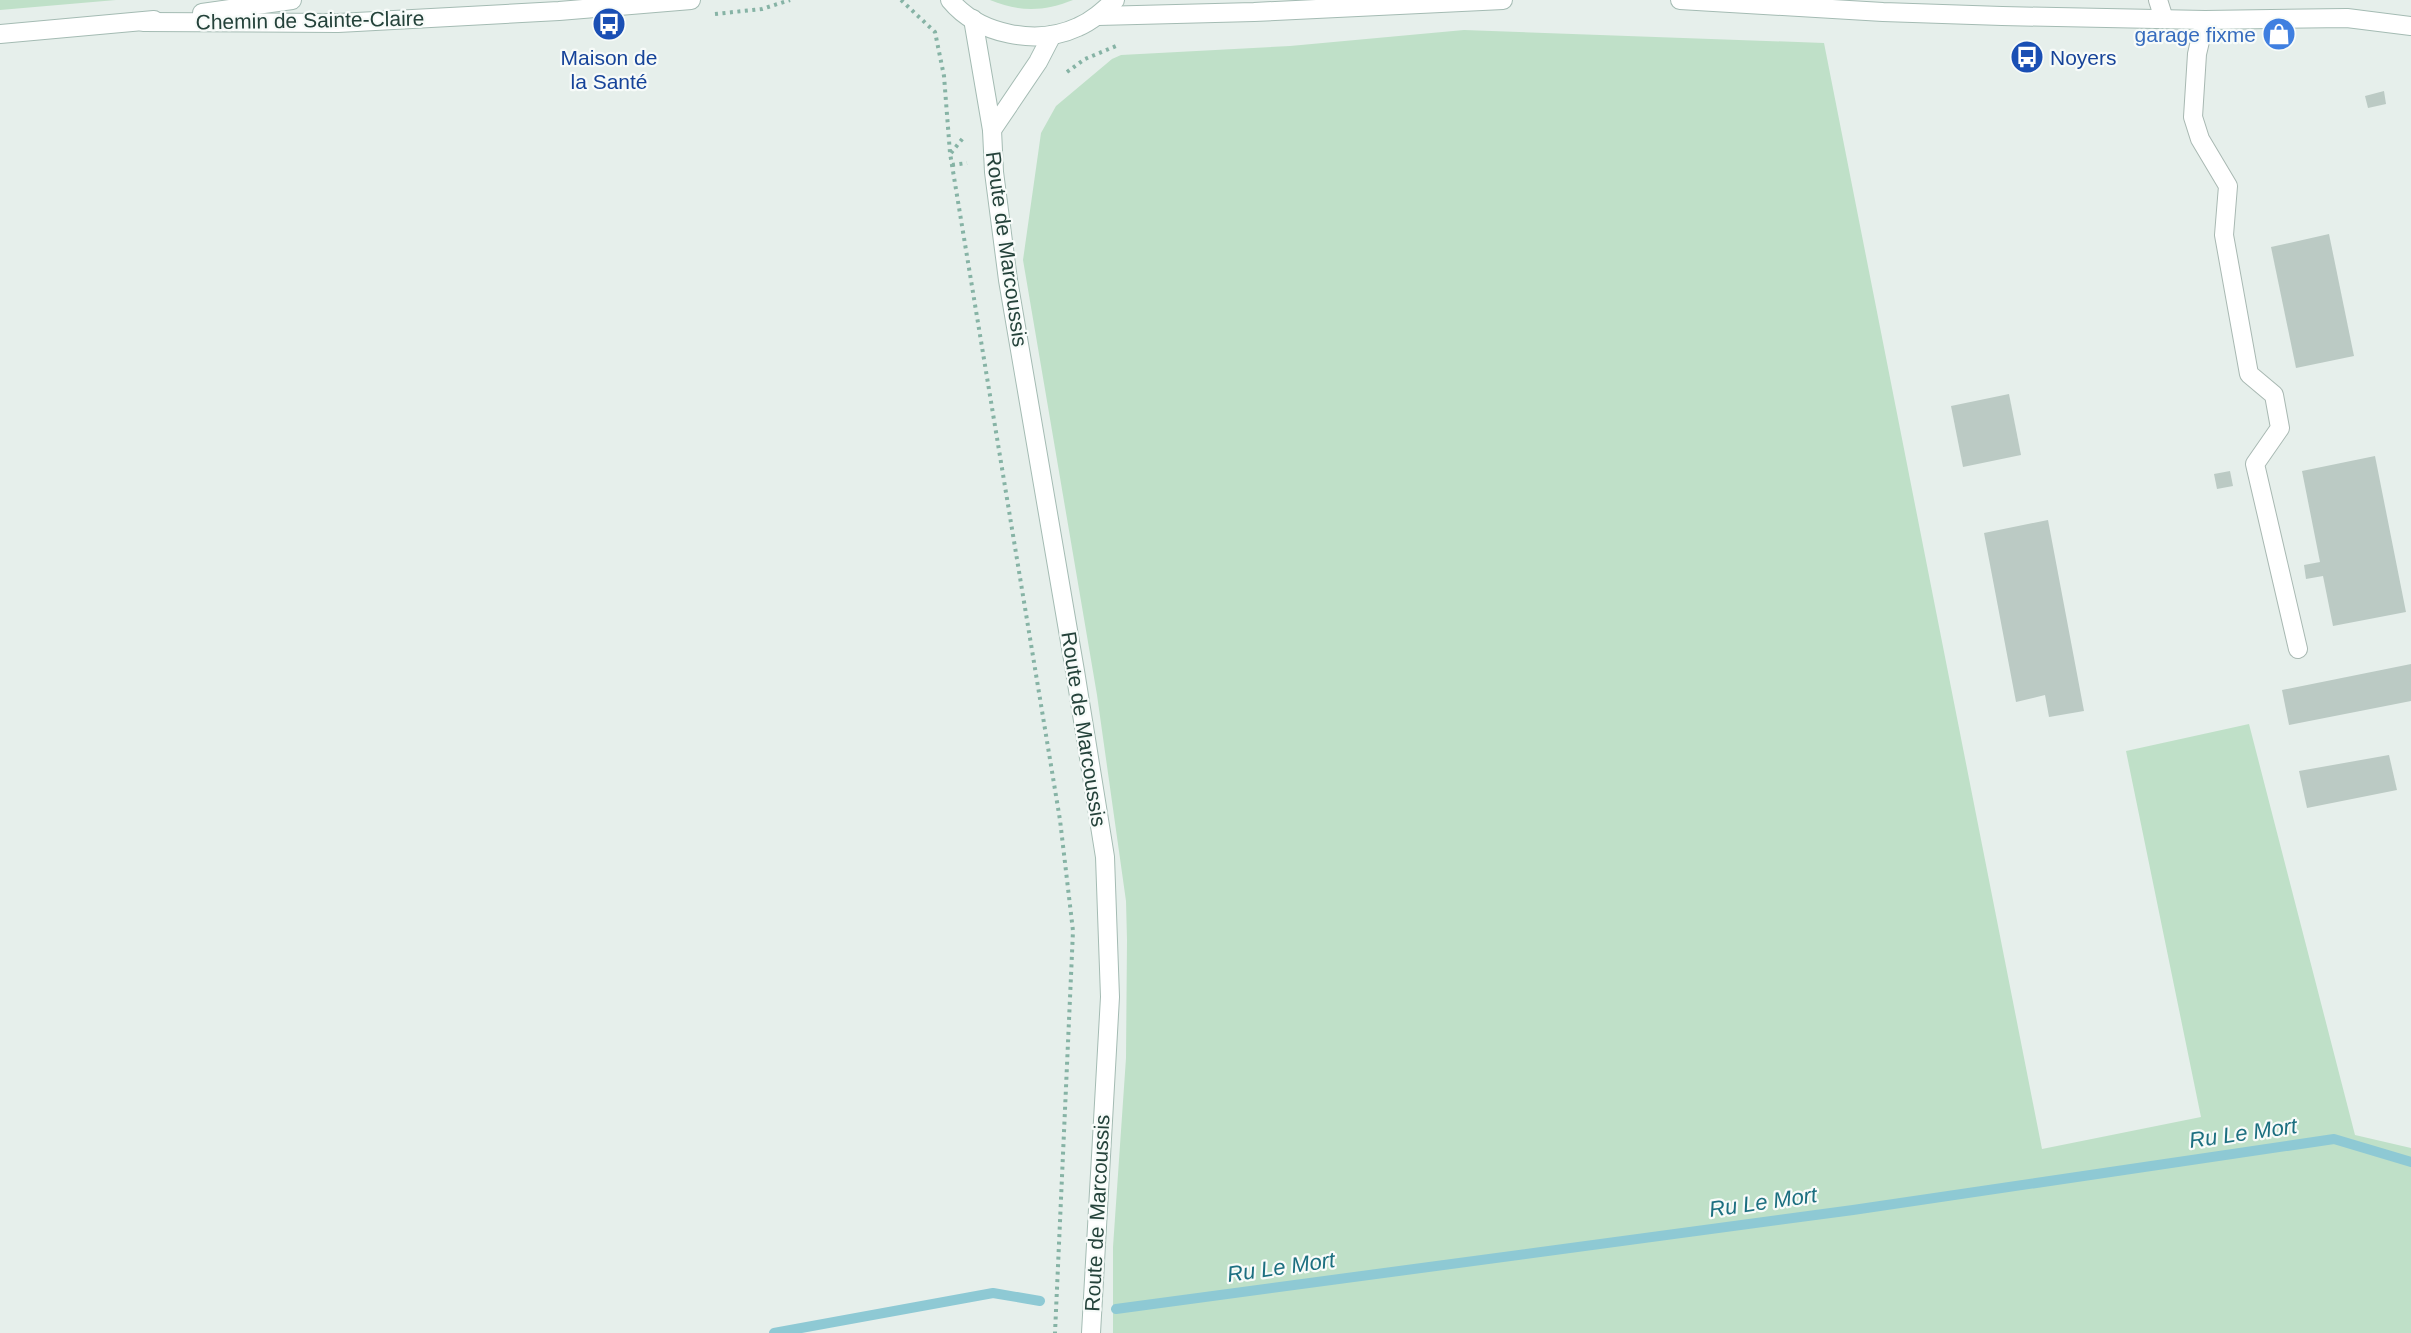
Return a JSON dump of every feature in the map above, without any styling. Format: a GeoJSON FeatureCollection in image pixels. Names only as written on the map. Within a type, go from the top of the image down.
{"type":"FeatureCollection","features":[{"type":"Feature","properties":{"kind":"main road","name":"Chemin de Sainte-Claire"},"geometry":{"type":"LineString","coordinates":[[0,34],[144,22],[292,0]]}},
{"type":"Feature","properties":{"kind":"main road","name":"Chemin de Sainte-Claire"},"geometry":{"type":"LineString","coordinates":[[144,22],[338,23],[559,11],[691,0]]}},
{"type":"Feature","properties":{"kind":"main road"},"geometry":{"type":"LineString","coordinates":[[950,0],[973,20],[998,31],[1024,37],[1052,35],[1076,28],[1098,16],[1114,0]]}},
{"type":"Feature","properties":{"kind":"main road"},"geometry":{"type":"LineString","coordinates":[[1098,16],[1254,12],[1503,0]]}},
{"type":"Feature","properties":{"kind":"main road"},"geometry":{"type":"LineString","coordinates":[[1680,0],[1882,12],[2205,20],[2347,18],[2411,26]]}},
{"type":"Feature","properties":{"kind":"main road"},"geometry":{"type":"LineString","coordinates":[[2158,0],[2164,19]]}},
{"type":"Feature","properties":{"kind":"main road","name":"Route de Marcoussis"},"geometry":{"type":"LineString","coordinates":[[973,20],[992,130],[994,172],[1008,280],[1074,660],[1105,857],[1110,997],[1091,1333]]}},
{"type":"Feature","properties":{"kind":"main road"},"geometry":{"type":"LineString","coordinates":[[2205,20],[2198,54],[2193,117],[2200,139],[2228,186],[2224,235],[2250,374],[2274,395],[2280,428],[2255,464],[2298,649]]}},
{"type":"Feature","properties":{"kind":"main road","name":"Route de Marcoussis"},"geometry":{"type":"LineString","coordinates":[[992,130],[1038,62],[1052,35]]}},
{"type":"Feature","properties":{"kind":"path"},"geometry":{"type":"LineString","coordinates":[[901,0],[935,32],[944,76],[950,153],[1060,820],[1073,931],[1055,1333]]}},
{"type":"Feature","properties":{"kind":"path"},"geometry":{"type":"LineString","coordinates":[[1060,76],[1085,59],[1116,45]]}},
{"type":"Feature","properties":{"kind":"green space"},"geometry":{"type":"Polygon","coordinates":[[[0,0],[116,0],[0,10],[0,0]]]}},
{"type":"Feature","properties":{"kind":"green space"},"geometry":{"type":"Polygon","coordinates":[[[990,0],[1073,0],[1052,7],[1032,9],[1011,7],[990,0]]]}},
{"type":"Feature","properties":{"kind":"green space"},"geometry":{"type":"Polygon","coordinates":[[[1464,30],[1824,43],[2042,1149],[2201,1117],[2126,751],[2249,724],[2355,1135],[2411,1148],[2411,1333],[1113,1333],[1113,1247],[1126,1058],[1126,901],[1097,695],[1023,260],[1041,133],[1056,106],[1112,59],[1121,55],[1290,46],[1464,30]]]}},
{"type":"Feature","properties":{"kind":"building"},"geometry":{"type":"Polygon","coordinates":[[[2384,91],[2386,104],[2368,108],[2365,96],[2384,91]]]}},
{"type":"Feature","properties":{"kind":"building"},"geometry":{"type":"Polygon","coordinates":[[[2329,234],[2354,356],[2296,368],[2271,247],[2329,234]]]}},
{"type":"Feature","properties":{"kind":"building"},"geometry":{"type":"Polygon","coordinates":[[[2009,394],[2021,455],[1963,467],[1951,406],[2009,394]]]}},
{"type":"Feature","properties":{"kind":"building"},"geometry":{"type":"Polygon","coordinates":[[[2375,456],[2406,612],[2333,626],[2323,576],[2306,579],[2304,565],[2320,562],[2302,471],[2375,456]]]}},
{"type":"Feature","properties":{"kind":"building"},"geometry":{"type":"Polygon","coordinates":[[[2230,471],[2233,486],[2217,489],[2214,474],[2230,471]]]}},
{"type":"Feature","properties":{"kind":"building"},"geometry":{"type":"Polygon","coordinates":[[[2048,520],[2084,711],[2049,717],[2045,695],[2016,702],[1984,533],[2048,520]]]}},
{"type":"Feature","properties":{"kind":"building"},"geometry":{"type":"Polygon","coordinates":[[[2411,664],[2411,701],[2289,725],[2282,690],[2411,664]]]}},
{"type":"Feature","properties":{"kind":"building"},"geometry":{"type":"Polygon","coordinates":[[[2389,755],[2397,790],[2307,808],[2299,771],[2389,755]]]}},
{"type":"Feature","properties":{"kind":"waterway","name":"Ru Le Mort"},"geometry":{"type":"LineString","coordinates":[[1116,1309],[1853,1210],[2334,1139],[2411,1162]]}},
{"type":"Feature","properties":{"kind":"waterway","name":"Ru Le Mort"},"geometry":{"type":"LineString","coordinates":[[774,1333],[993,1293],[1040,1301]]}},
{"type":"Feature","properties":{"kind":"place","name":"Maison de la Santé"},"geometry":{"type":"Point","coordinates":[609,24]}},
{"type":"Feature","properties":{"kind":"place","name":"garage fixme"},"geometry":{"type":"Point","coordinates":[2279,34]}},
{"type":"Feature","properties":{"kind":"place","name":"Noyers"},"geometry":{"type":"Point","coordinates":[2027,57]}}]}
